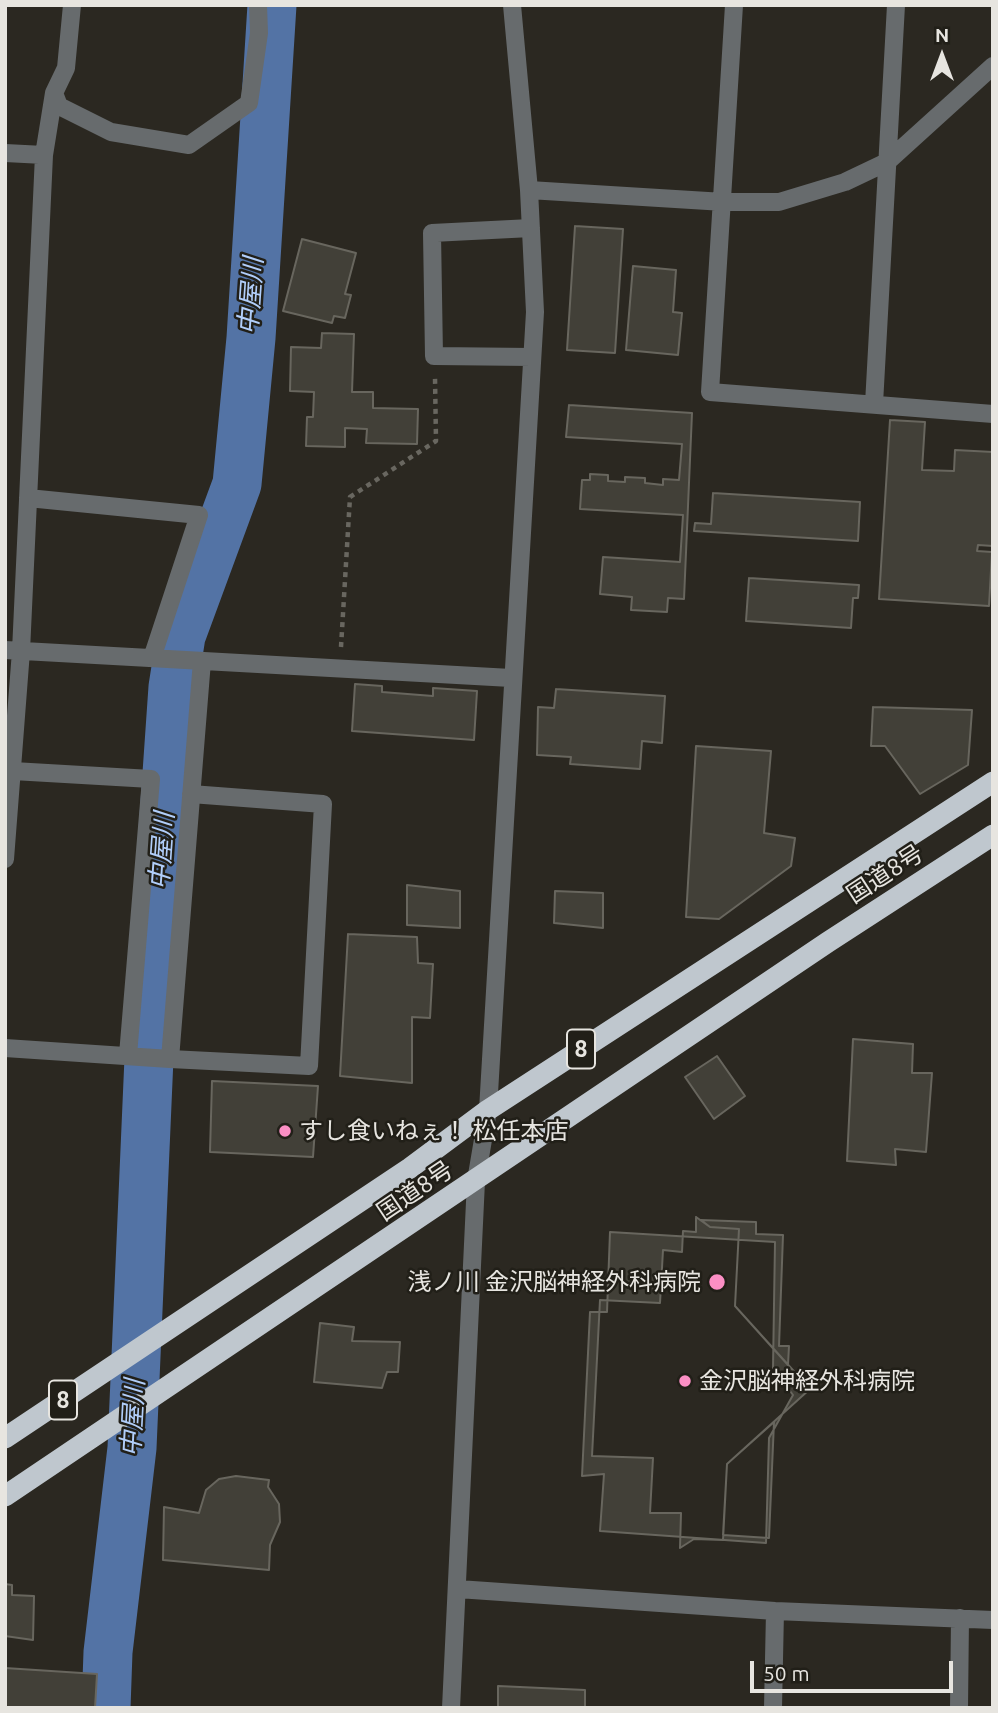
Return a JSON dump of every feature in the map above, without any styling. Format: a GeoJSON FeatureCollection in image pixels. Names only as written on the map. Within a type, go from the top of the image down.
{"type":"FeatureCollection","features":[{"type":"Feature","properties":{"kind":"highway","name":"国道8号"},"geometry":{"type":"LineString","coordinates":[[5,1438],[410,1168],[488,1110],[993,782]]}},
{"type":"Feature","properties":{"kind":"highway","name":"国道8号"},"geometry":{"type":"LineString","coordinates":[[5,1496],[828,942],[993,835]]}},
{"type":"Feature","properties":{"kind":"street"},"geometry":{"type":"LineString","coordinates":[[5,859],[13,771],[13,651],[28,498],[44,155],[54,93],[66,68],[72,5]]}},
{"type":"Feature","properties":{"kind":"street"},"geometry":{"type":"LineString","coordinates":[[54,93],[59,106],[111,132],[189,145],[249,103],[259,33],[258,5]]}},
{"type":"Feature","properties":{"kind":"street"},"geometry":{"type":"LineString","coordinates":[[451,1708],[476,1181],[488,1110],[511,678],[535,312],[529,190],[512,5]]}},
{"type":"Feature","properties":{"kind":"street"},"geometry":{"type":"LineString","coordinates":[[734,5],[724,202],[710,392],[993,414]]}},
{"type":"Feature","properties":{"kind":"street"},"geometry":{"type":"LineString","coordinates":[[874,404],[896,5]]}},
{"type":"Feature","properties":{"kind":"street"},"geometry":{"type":"LineString","coordinates":[[529,190],[724,202],[779,202],[845,182],[887,162],[993,66]]}},
{"type":"Feature","properties":{"kind":"street"},"geometry":{"type":"LineString","coordinates":[[5,153],[44,155]]}},
{"type":"Feature","properties":{"kind":"street"},"geometry":{"type":"LineString","coordinates":[[531,228],[432,233],[434,356],[532,357]]}},
{"type":"Feature","properties":{"kind":"street"},"geometry":{"type":"LineString","coordinates":[[28,498],[199,515],[160,658]]}},
{"type":"Feature","properties":{"kind":"street"},"geometry":{"type":"LineString","coordinates":[[13,651],[511,678]]}},
{"type":"Feature","properties":{"kind":"street"},"geometry":{"type":"LineString","coordinates":[[165,1058],[191,794],[196,661]]}},
{"type":"Feature","properties":{"kind":"street"},"geometry":{"type":"LineString","coordinates":[[13,771],[151,779],[132,1055]]}},
{"type":"Feature","properties":{"kind":"street"},"geometry":{"type":"LineString","coordinates":[[5,1048],[309,1066],[323,804],[191,794]]}},
{"type":"Feature","properties":{"kind":"street"},"geometry":{"type":"LineString","coordinates":[[458,1589],[775,1611],[993,1620]]}},
{"type":"Feature","properties":{"kind":"street"},"geometry":{"type":"LineString","coordinates":[[773,1708],[775,1611]]}},
{"type":"Feature","properties":{"kind":"street"},"geometry":{"type":"LineString","coordinates":[[958,1708],[960,1618]]}},
{"type":"Feature","properties":{"kind":"path"},"geometry":{"type":"LineString","coordinates":[[340,669],[350,497],[436,441],[434,356]]}},
{"type":"Feature","properties":{"kind":"building"},"geometry":{"type":"Polygon","coordinates":[[[575,226],[623,229],[615,353],[567,350],[575,226]]]}},
{"type":"Feature","properties":{"kind":"building"},"geometry":{"type":"Polygon","coordinates":[[[302,239],[356,253],[345,294],[351,295],[345,318],[334,316],[332,323],[283,311],[302,239]]]}},
{"type":"Feature","properties":{"kind":"building"},"geometry":{"type":"Polygon","coordinates":[[[633,266],[676,270],[673,312],[682,313],[678,355],[626,350],[633,266]]]}},
{"type":"Feature","properties":{"kind":"building"},"geometry":{"type":"Polygon","coordinates":[[[322,333],[354,334],[352,392],[373,392],[373,408],[418,409],[417,444],[366,443],[367,429],[345,428],[345,447],[306,446],[307,417],[313,417],[314,392],[290,391],[291,347],[321,348],[322,333]]]}},
{"type":"Feature","properties":{"kind":"building"},"geometry":{"type":"Polygon","coordinates":[[[569,405],[692,413],[684,599],[668,598],[667,612],[631,610],[632,597],[600,594],[603,557],[680,562],[683,515],[580,509],[582,480],[590,480],[590,474],[608,475],[608,481],[625,482],[625,477],[645,478],[645,483],[663,485],[663,479],[679,480],[682,444],[566,437],[569,405]]]}},
{"type":"Feature","properties":{"kind":"building"},"geometry":{"type":"Polygon","coordinates":[[[890,420],[925,422],[922,470],[954,471],[955,450],[993,452],[993,546],[978,545],[977,551],[992,552],[989,606],[879,599],[890,420]]]}},
{"type":"Feature","properties":{"kind":"building"},"geometry":{"type":"Polygon","coordinates":[[[713,493],[860,502],[858,541],[694,531],[695,523],[711,524],[713,493]]]}},
{"type":"Feature","properties":{"kind":"building"},"geometry":{"type":"Polygon","coordinates":[[[749,578],[859,585],[858,598],[853,598],[851,628],[746,621],[749,578]]]}},
{"type":"Feature","properties":{"kind":"building"},"geometry":{"type":"Polygon","coordinates":[[[355,684],[382,686],[382,692],[433,696],[433,688],[477,691],[474,740],[352,731],[355,684]]]}},
{"type":"Feature","properties":{"kind":"building"},"geometry":{"type":"Polygon","coordinates":[[[556,689],[665,696],[662,743],[642,741],[640,769],[570,764],[571,757],[537,755],[538,707],[554,708],[556,689]]]}},
{"type":"Feature","properties":{"kind":"building"},"geometry":{"type":"Polygon","coordinates":[[[873,707],[972,710],[968,765],[920,794],[885,746],[871,746],[873,707]]]}},
{"type":"Feature","properties":{"kind":"building"},"geometry":{"type":"Polygon","coordinates":[[[696,746],[771,751],[764,833],[795,838],[791,866],[719,919],[686,917],[696,746]]]}},
{"type":"Feature","properties":{"kind":"building"},"geometry":{"type":"Polygon","coordinates":[[[407,885],[460,891],[460,928],[407,925],[407,885]]]}},
{"type":"Feature","properties":{"kind":"building"},"geometry":{"type":"Polygon","coordinates":[[[555,891],[603,893],[603,928],[554,923],[555,891]]]}},
{"type":"Feature","properties":{"kind":"building"},"geometry":{"type":"Polygon","coordinates":[[[348,934],[417,937],[418,963],[433,964],[430,1018],[412,1017],[412,1083],[340,1076],[348,934]]]}},
{"type":"Feature","properties":{"kind":"building"},"geometry":{"type":"Polygon","coordinates":[[[853,1039],[913,1044],[912,1073],[932,1073],[926,1152],[895,1149],[896,1165],[847,1161],[853,1039]]]}},
{"type":"Feature","properties":{"kind":"building"},"geometry":{"type":"Polygon","coordinates":[[[717,1056],[745,1096],[714,1119],[685,1077],[717,1056]]]}},
{"type":"Feature","properties":{"kind":"building"},"geometry":{"type":"Polygon","coordinates":[[[212,1081],[318,1086],[313,1157],[210,1152],[212,1081]]]}},
{"type":"Feature","properties":{"kind":"building","name":"金沢脳神経外科病院"},"geometry":{"type":"Polygon","coordinates":[[[696,1217],[710,1227],[739,1229],[735,1306],[810,1389],[727,1464],[723,1540],[694,1539],[680,1548],[681,1513],[650,1513],[653,1458],[592,1456],[600,1300],[660,1303],[663,1250],[682,1252],[683,1231],[696,1232],[696,1217]]]}},
{"type":"Feature","properties":{"kind":"building"},"geometry":{"type":"Polygon","coordinates":[[[701,1220],[756,1222],[756,1234],[783,1235],[779,1346],[789,1346],[788,1365],[735,1306],[739,1229],[710,1227],[701,1220]]]}},
{"type":"Feature","properties":{"kind":"building","name":"金沢脳神経外科病院"},"geometry":{"type":"Polygon","coordinates":[[[610,1232],[775,1242],[773,1368],[793,1395],[769,1438],[766,1543],[600,1531],[604,1474],[582,1476],[590,1312],[607,1312],[610,1232]]]}},
{"type":"Feature","properties":{"kind":"building"},"geometry":{"type":"Polygon","coordinates":[[[320,1323],[354,1327],[352,1341],[400,1342],[398,1372],[387,1372],[382,1388],[314,1382],[320,1323]]]}},
{"type":"Feature","properties":{"kind":"building"},"geometry":{"type":"Polygon","coordinates":[[[774,1422],[769,1538],[723,1535],[727,1464],[774,1422]]]}},
{"type":"Feature","properties":{"kind":"building"},"geometry":{"type":"Polygon","coordinates":[[[236,1476],[269,1480],[268,1487],[279,1504],[280,1522],[270,1545],[269,1570],[163,1560],[164,1507],[199,1513],[206,1490],[219,1479],[236,1476]]]}},
{"type":"Feature","properties":{"kind":"building"},"geometry":{"type":"Polygon","coordinates":[[[5,1584],[12,1585],[12,1595],[34,1596],[33,1640],[5,1636],[5,1584]]]}},
{"type":"Feature","properties":{"kind":"building"},"geometry":{"type":"Polygon","coordinates":[[[5,1668],[97,1674],[95,1708],[5,1708],[5,1668]]]}},
{"type":"Feature","properties":{"kind":"building"},"geometry":{"type":"Polygon","coordinates":[[[498,1686],[585,1690],[585,1708],[498,1708],[498,1686]]]}},
{"type":"Feature","properties":{"kind":"waterway","name":"中屋川"},"geometry":{"type":"LineString","coordinates":[[106,1708],[108,1652],[132,1448],[152,989],[173,687],[181,636],[237,484],[251,338],[272,5]]}},
{"type":"Feature","properties":{"kind":"place","name":"すし食いねぇ！ 松任本店"},"geometry":{"type":"Point","coordinates":[285,1131]}},
{"type":"Feature","properties":{"kind":"place","name":"浅ノ川 金沢脳神経外科病院"},"geometry":{"type":"Point","coordinates":[717,1282]}},
{"type":"Feature","properties":{"kind":"place","name":"金沢脳神経外科病院"},"geometry":{"type":"Point","coordinates":[685,1381]}}]}
